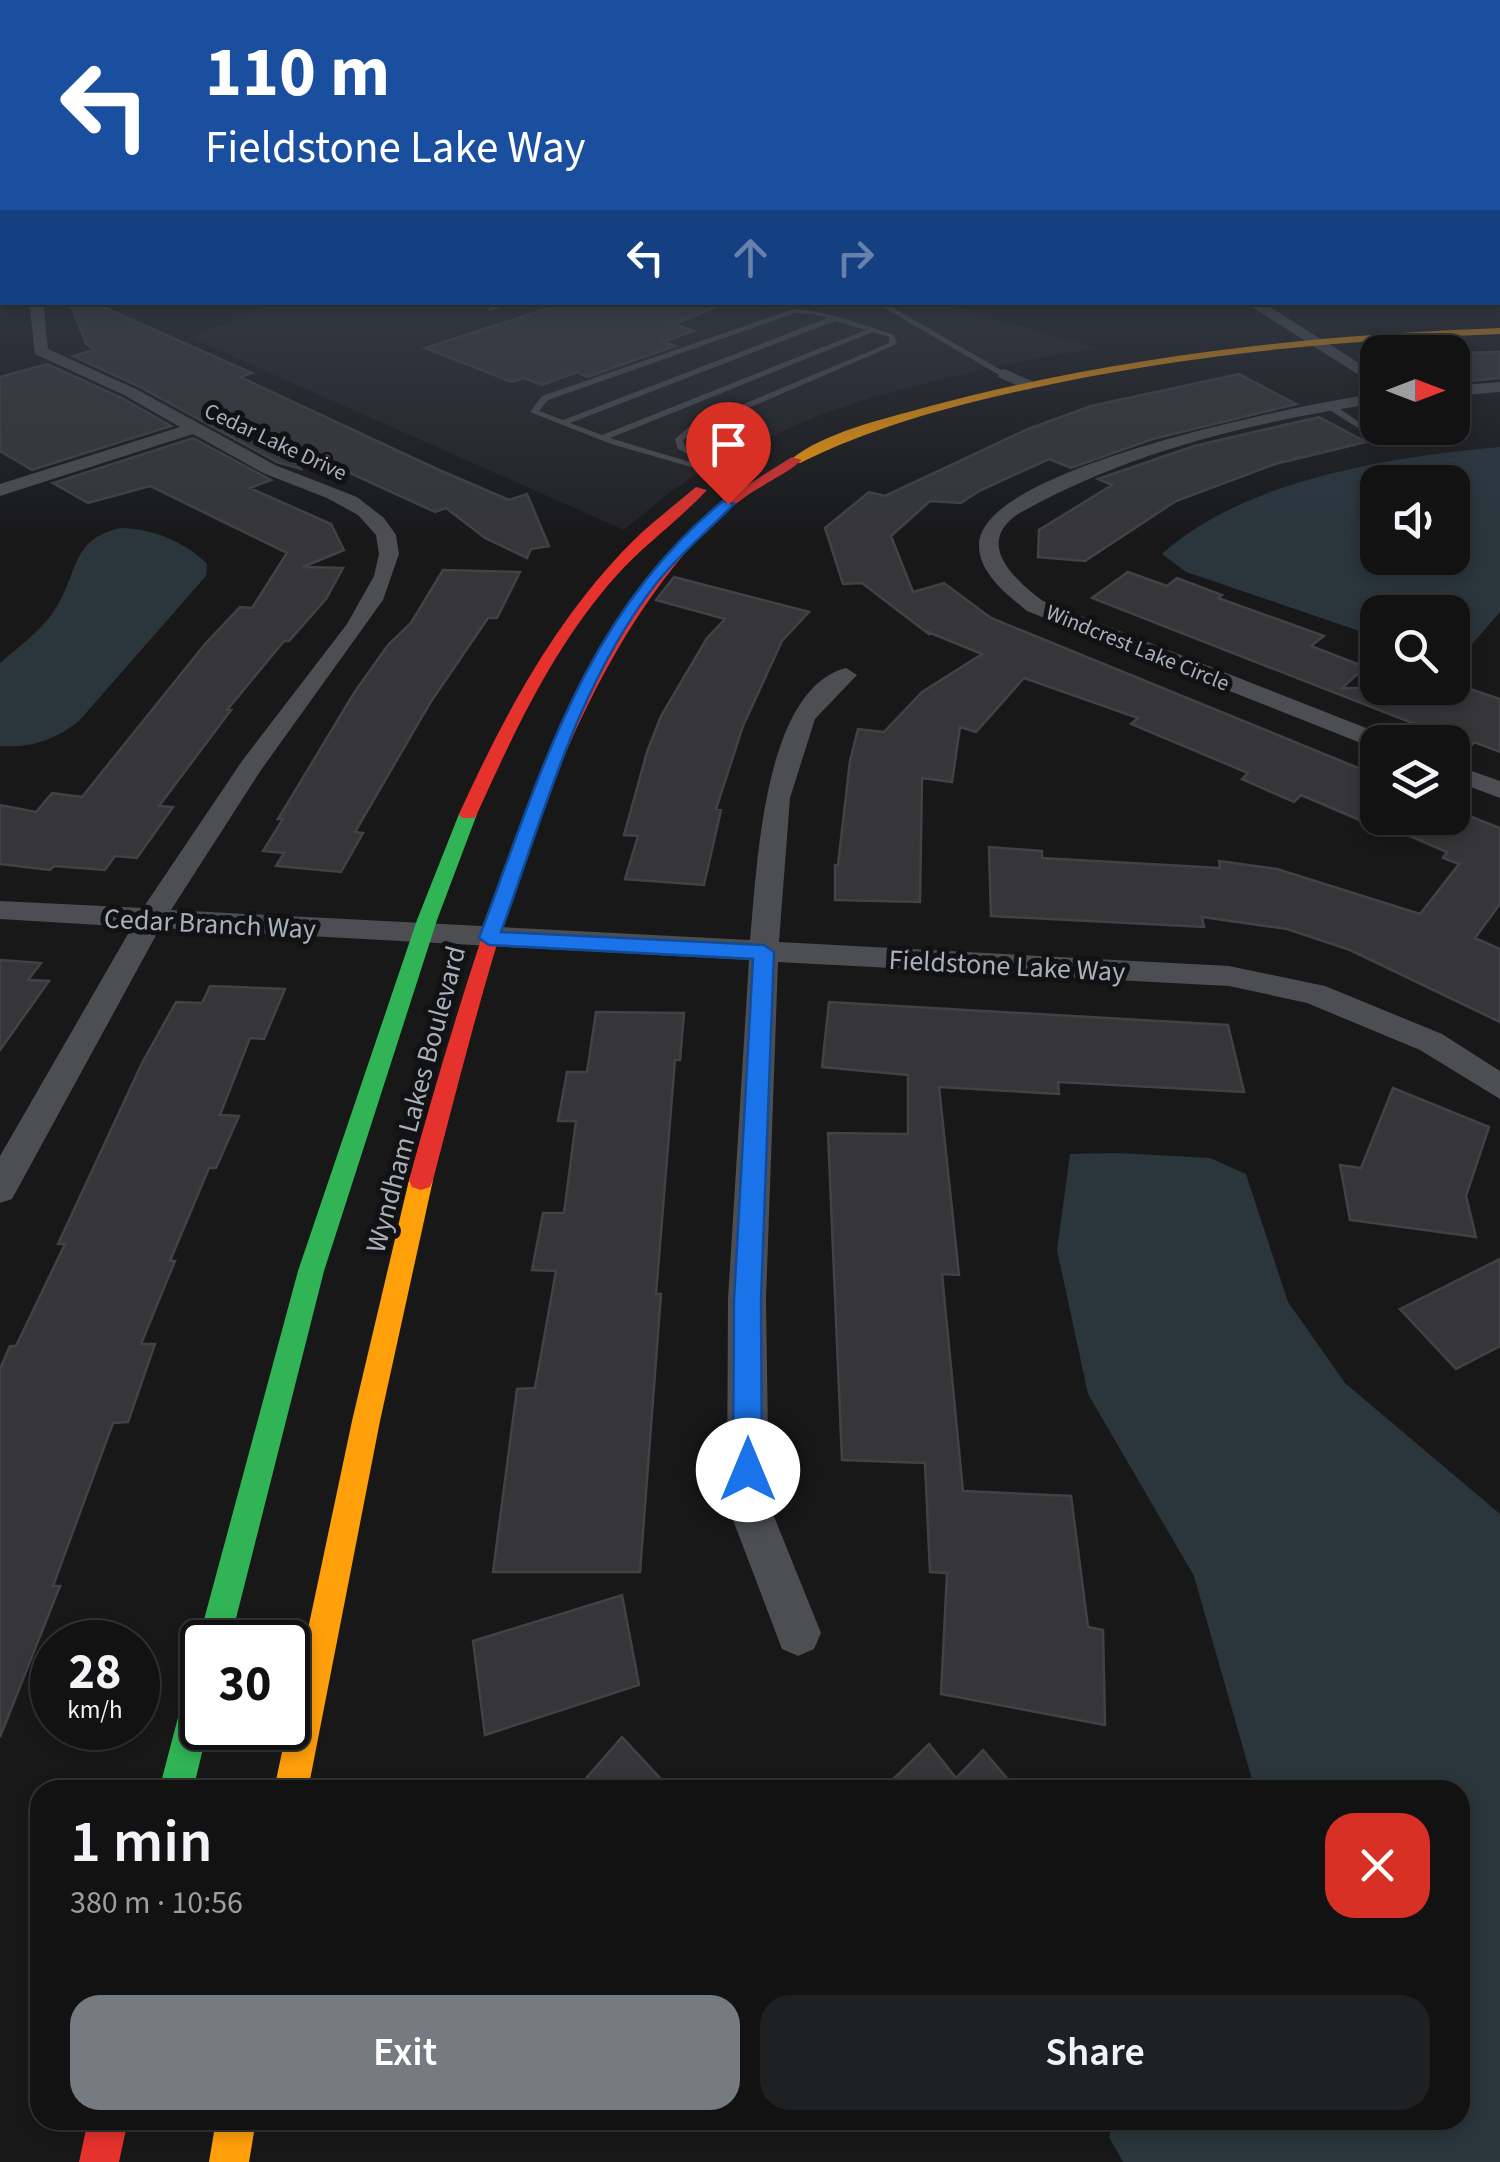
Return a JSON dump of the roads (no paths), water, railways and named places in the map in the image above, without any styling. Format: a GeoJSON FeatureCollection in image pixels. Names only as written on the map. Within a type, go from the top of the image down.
{"type":"FeatureCollection","features":[{"type":"Feature","properties":{"kind":"street","name":"Cedar Lake Drive"},"geometry":{"type":"LineString","coordinates":[[0,1189],[149,921],[244,772],[374,600],[390,559],[387,536],[355,505],[273,470],[127,391],[64,366],[40,351],[39,339]]}},
{"type":"Feature","properties":{"kind":"street","name":"Wyndham Lakes Boulevard"},"geometry":{"type":"LineString","coordinates":[[220,1620],[302,1300],[421,934],[512,721],[554,645],[593,592],[635,545],[723,475],[751,457],[849,414],[1004,374],[1172,343],[1239,339]]}},
{"type":"Feature","properties":{"kind":"street","name":"Wyndham Lakes Boulevard"},"geometry":{"type":"LineString","coordinates":[[293,1780],[424,1159],[489,938],[580,695],[618,626],[694,531],[790,462],[873,427],[1028,385],[1282,339]]}},
{"type":"Feature","properties":{"kind":"street"},"geometry":{"type":"LineString","coordinates":[[1309,339],[1360,371]]}},
{"type":"Feature","properties":{"kind":"street"},"geometry":{"type":"LineString","coordinates":[[1004,374],[1028,385]]}},
{"type":"Feature","properties":{"kind":"street"},"geometry":{"type":"LineString","coordinates":[[1470,390],[1500,388]]}},
{"type":"Feature","properties":{"kind":"street","name":"Windcrest Lake Circle"},"geometry":{"type":"LineString","coordinates":[[1360,401],[1191,436],[1084,472],[1007,512],[991,530],[990,552],[1003,580],[1035,606],[1360,734]]}},
{"type":"Feature","properties":{"kind":"street"},"geometry":{"type":"LineString","coordinates":[[0,490],[192,429]]}},
{"type":"Feature","properties":{"kind":"street"},"geometry":{"type":"LineString","coordinates":[[723,475],[755,484]]}},
{"type":"Feature","properties":{"kind":"street"},"geometry":{"type":"LineString","coordinates":[[798,1633],[748,1504],[748,1300],[764,952],[777,798],[803,718],[822,694],[846,674]]}},
{"type":"Feature","properties":{"kind":"street"},"geometry":{"type":"LineString","coordinates":[[1470,778],[1500,790]]}},
{"type":"Feature","properties":{"kind":"street","name":"Cedar Branch Way"},"geometry":{"type":"LineString","coordinates":[[0,910],[489,938]]}},
{"type":"Feature","properties":{"kind":"street","name":"Fieldstone Lake Way"},"geometry":{"type":"LineString","coordinates":[[489,938],[1229,976],[1314,994],[1431,1042],[1500,1087]]}},
{"type":"Feature","properties":{"kind":"street"},"geometry":{"type":"LineString","coordinates":[[179,1780],[186,1750]]}},
{"type":"Feature","properties":{"kind":"street"},"geometry":{"type":"LineString","coordinates":[[99,2162],[106,2130]]}},
{"type":"Feature","properties":{"kind":"street"},"geometry":{"type":"LineString","coordinates":[[229,2162],[234,2130]]}},
{"type":"Feature","properties":{"kind":"lane"},"geometry":{"type":"LineString","coordinates":[[717,339],[537,404],[534,412],[723,475]]}},
{"type":"Feature","properties":{"kind":"lane"},"geometry":{"type":"LineString","coordinates":[[563,424],[781,339]]}},
{"type":"Feature","properties":{"kind":"lane"},"geometry":{"type":"LineString","coordinates":[[604,437],[850,339]]}},
{"type":"Feature","properties":{"kind":"lane"},"geometry":{"type":"LineString","coordinates":[[751,457],[694,456],[681,446],[679,439],[692,429],[893,344],[892,339]]}},
{"type":"Feature","properties":{"kind":"lane"},"geometry":{"type":"LineString","coordinates":[[942,339],[1004,374]]}},
{"type":"Feature","properties":{"kind":"lane"},"geometry":{"type":"LineString","coordinates":[[1328,405],[1360,425]]}}]}
